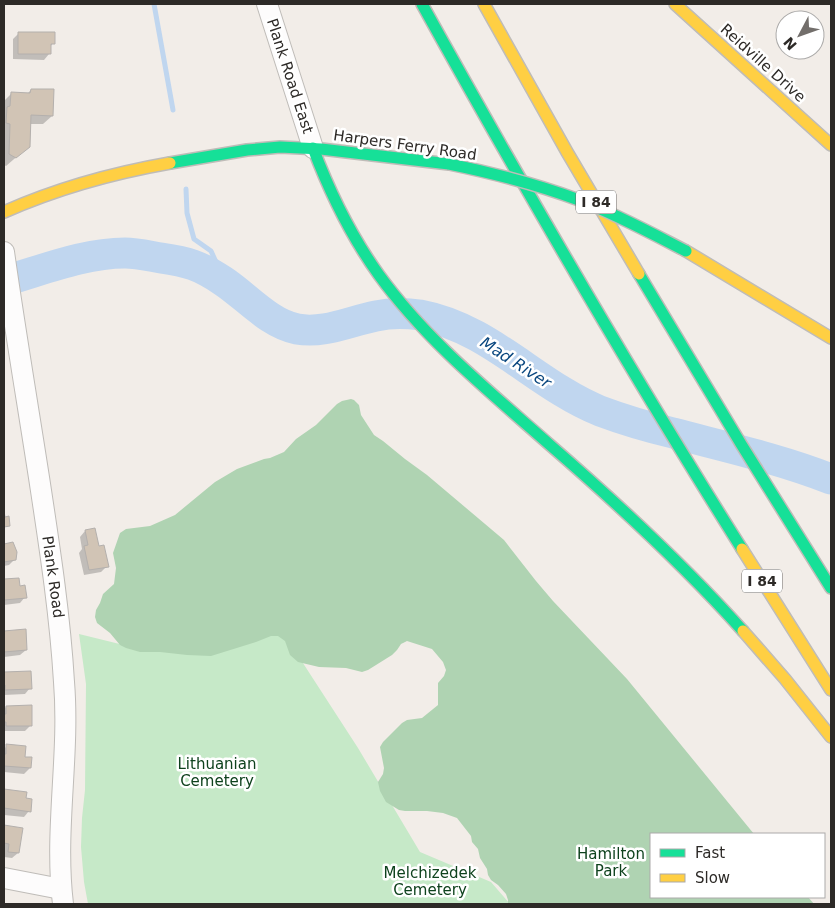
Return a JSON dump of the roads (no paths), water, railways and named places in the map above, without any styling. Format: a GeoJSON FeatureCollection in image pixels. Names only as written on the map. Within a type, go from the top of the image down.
{"type":"FeatureCollection","features":[{"type":"Feature","properties":{"kind":"main road","name":"I 84"},"geometry":{"type":"LineString","coordinates":[[422,4],[519,178],[638,379],[756,572],[831,690]]}},
{"type":"Feature","properties":{"kind":"main road","name":"I 84"},"geometry":{"type":"LineString","coordinates":[[484,4],[593,198],[831,588]]}},
{"type":"Feature","properties":{"kind":"main road","name":"Reidville Drive"},"geometry":{"type":"LineString","coordinates":[[675,4],[831,145]]}},
{"type":"Feature","properties":{"kind":"main road","name":"Harpers Ferry Road"},"geometry":{"type":"LineString","coordinates":[[4,212],[71,186],[132,170],[261,148],[313,148],[449,164],[516,180],[580,201],[633,224],[686,251],[831,338]]}},
{"type":"Feature","properties":{"kind":"main road"},"geometry":{"type":"LineString","coordinates":[[313,148],[344,218],[369,260],[408,311],[459,363],[632,518],[706,590],[786,680],[831,737]]}},
{"type":"Feature","properties":{"kind":"street","name":"Plank Road East"},"geometry":{"type":"LineString","coordinates":[[267,4],[313,148]]}},
{"type":"Feature","properties":{"kind":"street","name":"Plank Road"},"geometry":{"type":"LineString","coordinates":[[4,257],[10,294],[10,328],[48,536],[61,638],[66,721],[59,857],[62,897]]}},
{"type":"Feature","properties":{"kind":"street"},"geometry":{"type":"LineString","coordinates":[[4,878],[62,897]]}},
{"type":"Feature","properties":{"kind":"waterway"},"geometry":{"type":"LineString","coordinates":[[154,4],[173,110]]}},
{"type":"Feature","properties":{"kind":"waterway"},"geometry":{"type":"LineString","coordinates":[[186,189],[187,213],[194,239],[211,251],[220,271],[219,279]]}},
{"type":"Feature","properties":{"kind":"waterway","name":"Mad River"},"geometry":{"type":"LineString","coordinates":[[4,281],[79,259],[125,253],[179,261],[207,271],[232,287],[276,321],[297,329],[317,330],[387,314],[420,315],[445,322],[469,332],[491,344],[555,387],[600,411],[645,426],[773,459],[831,479]]}},
{"type":"Feature","properties":{"kind":"park label","name":"Lithuanian Cemetery"},"geometry":{"type":"Point","coordinates":[217,772]}},
{"type":"Feature","properties":{"kind":"park label","name":"Hamilton Park"},"geometry":{"type":"Point","coordinates":[611,862]}},
{"type":"Feature","properties":{"kind":"park label","name":"Melchizedek Cemetery"},"geometry":{"type":"Point","coordinates":[430,882]}}]}
